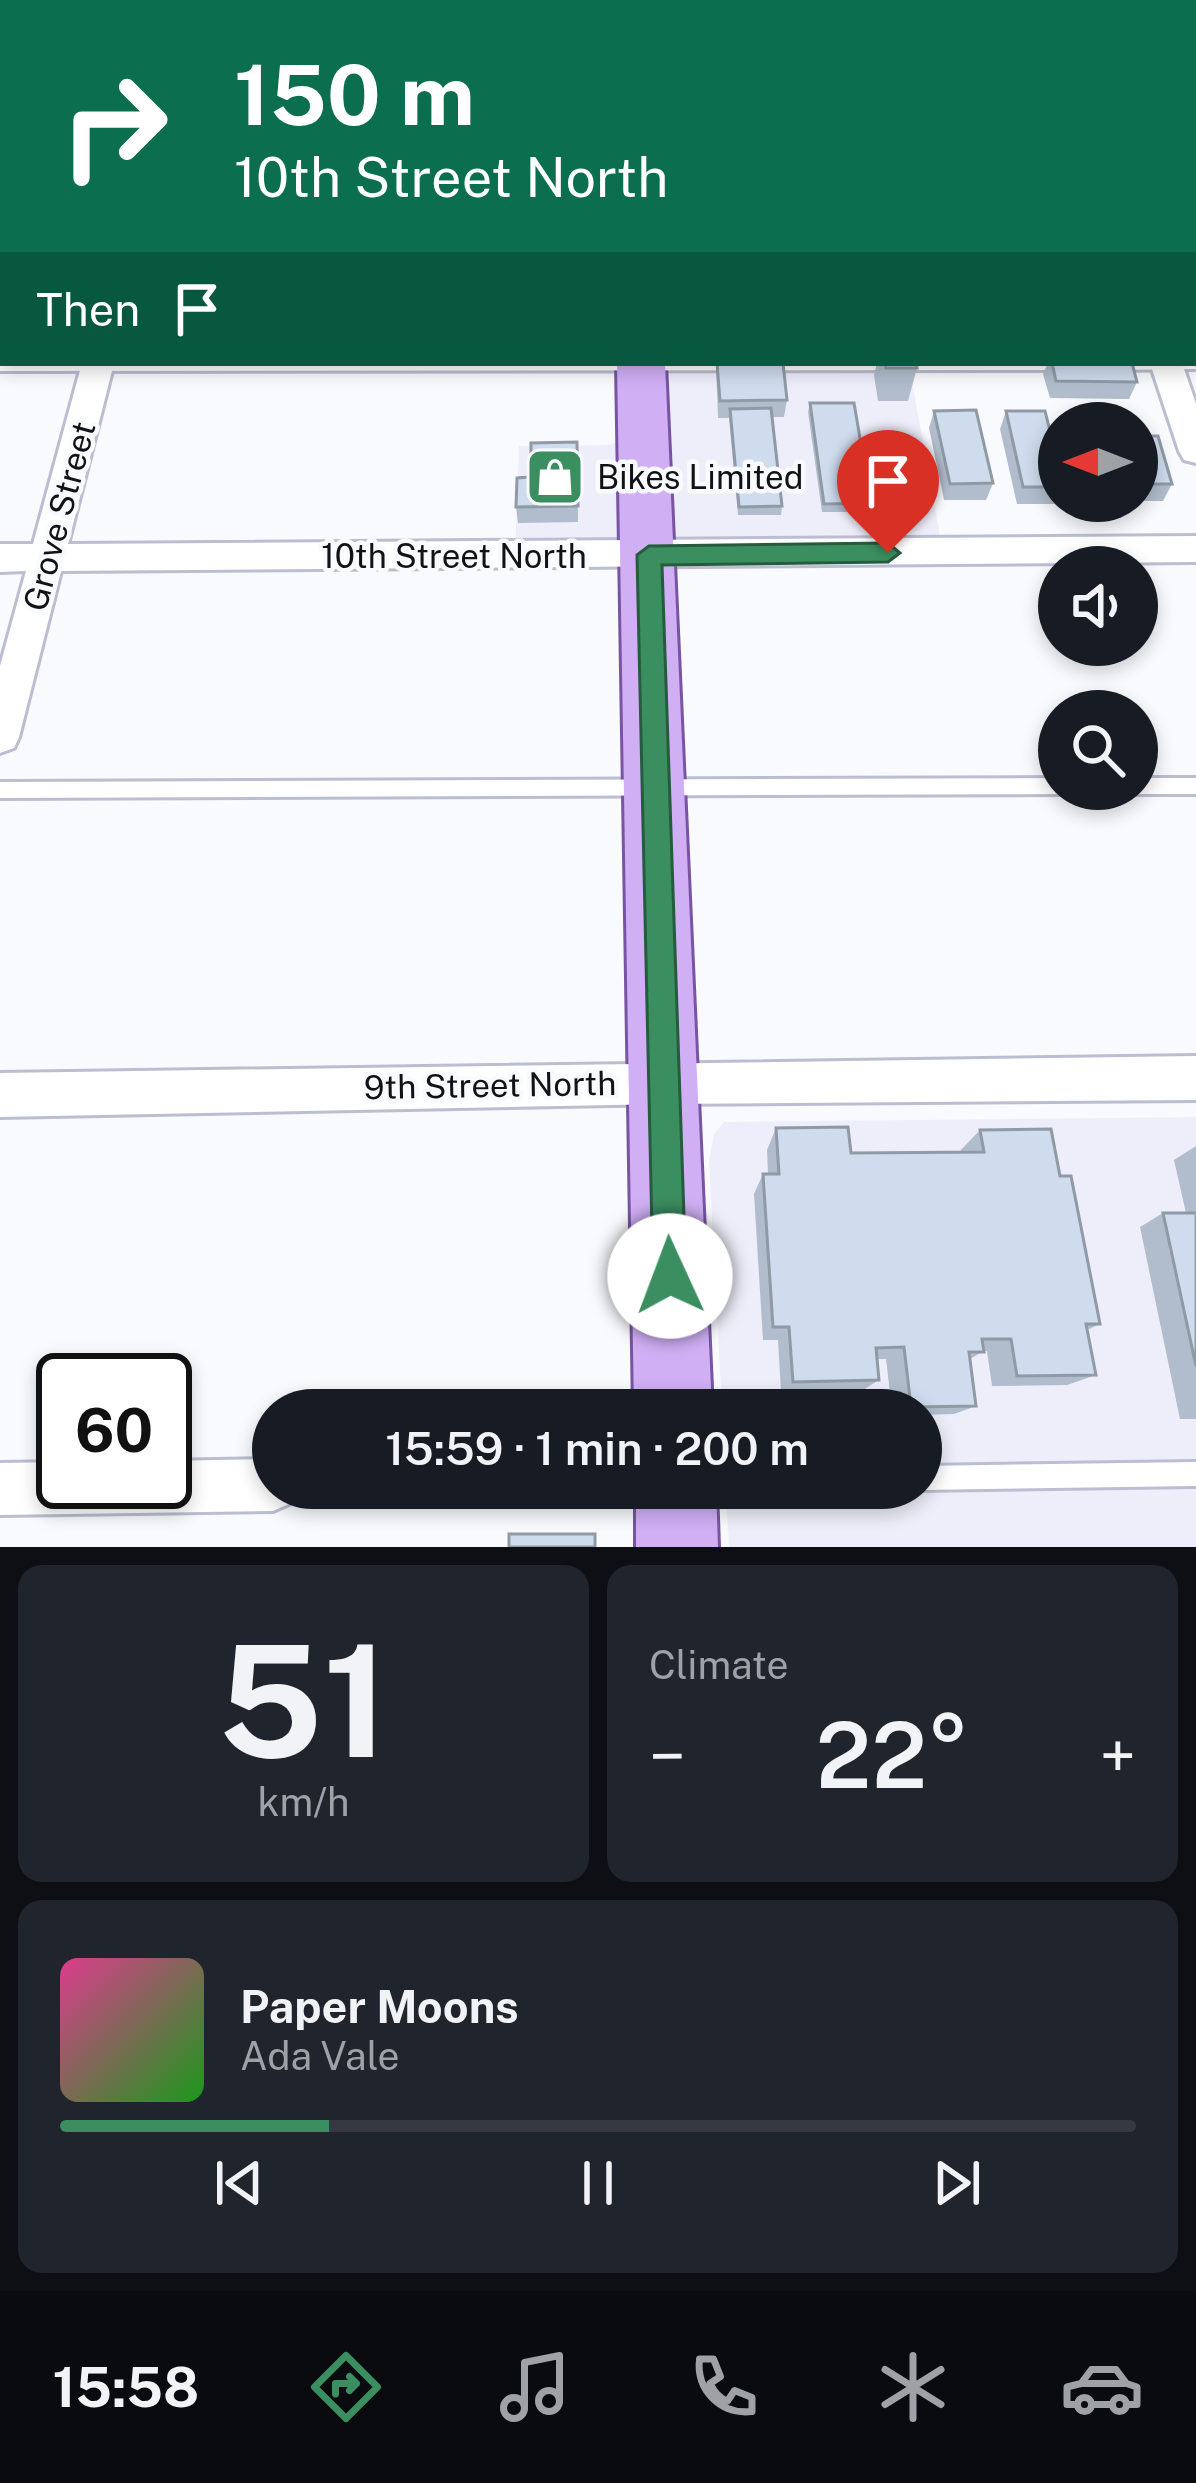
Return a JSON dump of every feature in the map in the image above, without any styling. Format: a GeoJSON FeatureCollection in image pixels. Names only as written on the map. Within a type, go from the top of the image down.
{"type":"FeatureCollection","features":[{"type":"Feature","properties":{"kind":"main road"},"geometry":{"type":"LineString","coordinates":[[641,366],[673,1389]]}},
{"type":"Feature","properties":{"kind":"main road"},"geometry":{"type":"LineString","coordinates":[[676,1509],[677,1547]]}},
{"type":"Feature","properties":{"kind":"street","name":"Grove Street"},"geometry":{"type":"LineString","coordinates":[[0,737],[97,366]]}},
{"type":"Feature","properties":{"kind":"street"},"geometry":{"type":"LineString","coordinates":[[1167,366],[1196,451]]}},
{"type":"Feature","properties":{"kind":"street","name":"10th Street North"},"geometry":{"type":"LineString","coordinates":[[0,558],[1196,549]]}},
{"type":"Feature","properties":{"kind":"street","name":"9th Street North"},"geometry":{"type":"LineString","coordinates":[[0,1095],[1196,1078]]}},
{"type":"Feature","properties":{"kind":"street"},"geometry":{"type":"LineString","coordinates":[[0,1489],[252,1485]]}},
{"type":"Feature","properties":{"kind":"lane"},"geometry":{"type":"LineString","coordinates":[[0,790],[1038,786]]}},
{"type":"Feature","properties":{"kind":"lane"},"geometry":{"type":"LineString","coordinates":[[1158,786],[1196,786]]}},
{"type":"Feature","properties":{"kind":"lane"},"geometry":{"type":"LineString","coordinates":[[942,1478],[1196,1474]]}},
{"type":"Feature","properties":{"kind":"shaded area"},"geometry":{"type":"Polygon","coordinates":[[[641,366],[909,366],[943,552],[515,556],[519,446],[608,445],[643,436],[641,366]]]}},
{"type":"Feature","properties":{"kind":"shaded area"},"geometry":{"type":"Polygon","coordinates":[[[1196,1117],[1196,1547],[729,1547],[727,1509],[942,1509],[942,1389],[721,1389],[709,1161],[714,1134],[724,1122],[1196,1117]]]}},
{"type":"Feature","properties":{"kind":"building"},"geometry":{"type":"Polygon","coordinates":[[[717,366],[783,366],[787,400],[720,401],[717,366]]]}},
{"type":"Feature","properties":{"kind":"building"},"geometry":{"type":"Polygon","coordinates":[[[1053,366],[1133,366],[1137,382],[1056,381],[1053,366]]]}},
{"type":"Feature","properties":{"kind":"building"},"geometry":{"type":"Polygon","coordinates":[[[810,403],[854,403],[871,503],[824,504],[810,403]]]}},
{"type":"Feature","properties":{"kind":"building"},"geometry":{"type":"Polygon","coordinates":[[[771,408],[782,506],[739,507],[730,409],[771,408]]]}},
{"type":"Feature","properties":{"kind":"building"},"geometry":{"type":"Polygon","coordinates":[[[976,410],[993,483],[950,484],[934,411],[976,410]]]}},
{"type":"Feature","properties":{"kind":"building"},"geometry":{"type":"Polygon","coordinates":[[[1006,411],[1038,411],[1038,487],[1023,487],[1006,411]]]}},
{"type":"Feature","properties":{"kind":"building"},"geometry":{"type":"Polygon","coordinates":[[[1158,436],[1172,484],[1158,484],[1158,436]]]}},
{"type":"Feature","properties":{"kind":"building","name":"Bikes Limited"},"geometry":{"type":"Polygon","coordinates":[[[577,442],[578,506],[516,507],[517,478],[531,477],[531,443],[577,442]]]}},
{"type":"Feature","properties":{"kind":"building"},"geometry":{"type":"Polygon","coordinates":[[[848,1127],[851,1153],[984,1152],[980,1130],[1051,1129],[1060,1176],[1071,1176],[1100,1324],[1086,1324],[1096,1375],[1017,1376],[1011,1339],[982,1339],[984,1352],[969,1352],[976,1406],[942,1407],[942,1389],[909,1389],[904,1347],[876,1348],[879,1380],[793,1382],[789,1327],[773,1327],[763,1174],[779,1174],[776,1128],[848,1127]]]}},
{"type":"Feature","properties":{"kind":"building"},"geometry":{"type":"Polygon","coordinates":[[[1163,1213],[1196,1213],[1196,1366],[1163,1213]]]}},
{"type":"Feature","properties":{"kind":"building"},"geometry":{"type":"Polygon","coordinates":[[[509,1534],[595,1534],[595,1547],[509,1547],[509,1534]]]}},
{"type":"Feature","properties":{"kind":"place","name":"Bikes Limited"},"geometry":{"type":"Point","coordinates":[555,477]}},
{"type":"Feature","properties":{"kind":"route"},"geometry":{"type":"LineString","coordinates":[[670,1276],[649,555],[888,553]]}}]}
